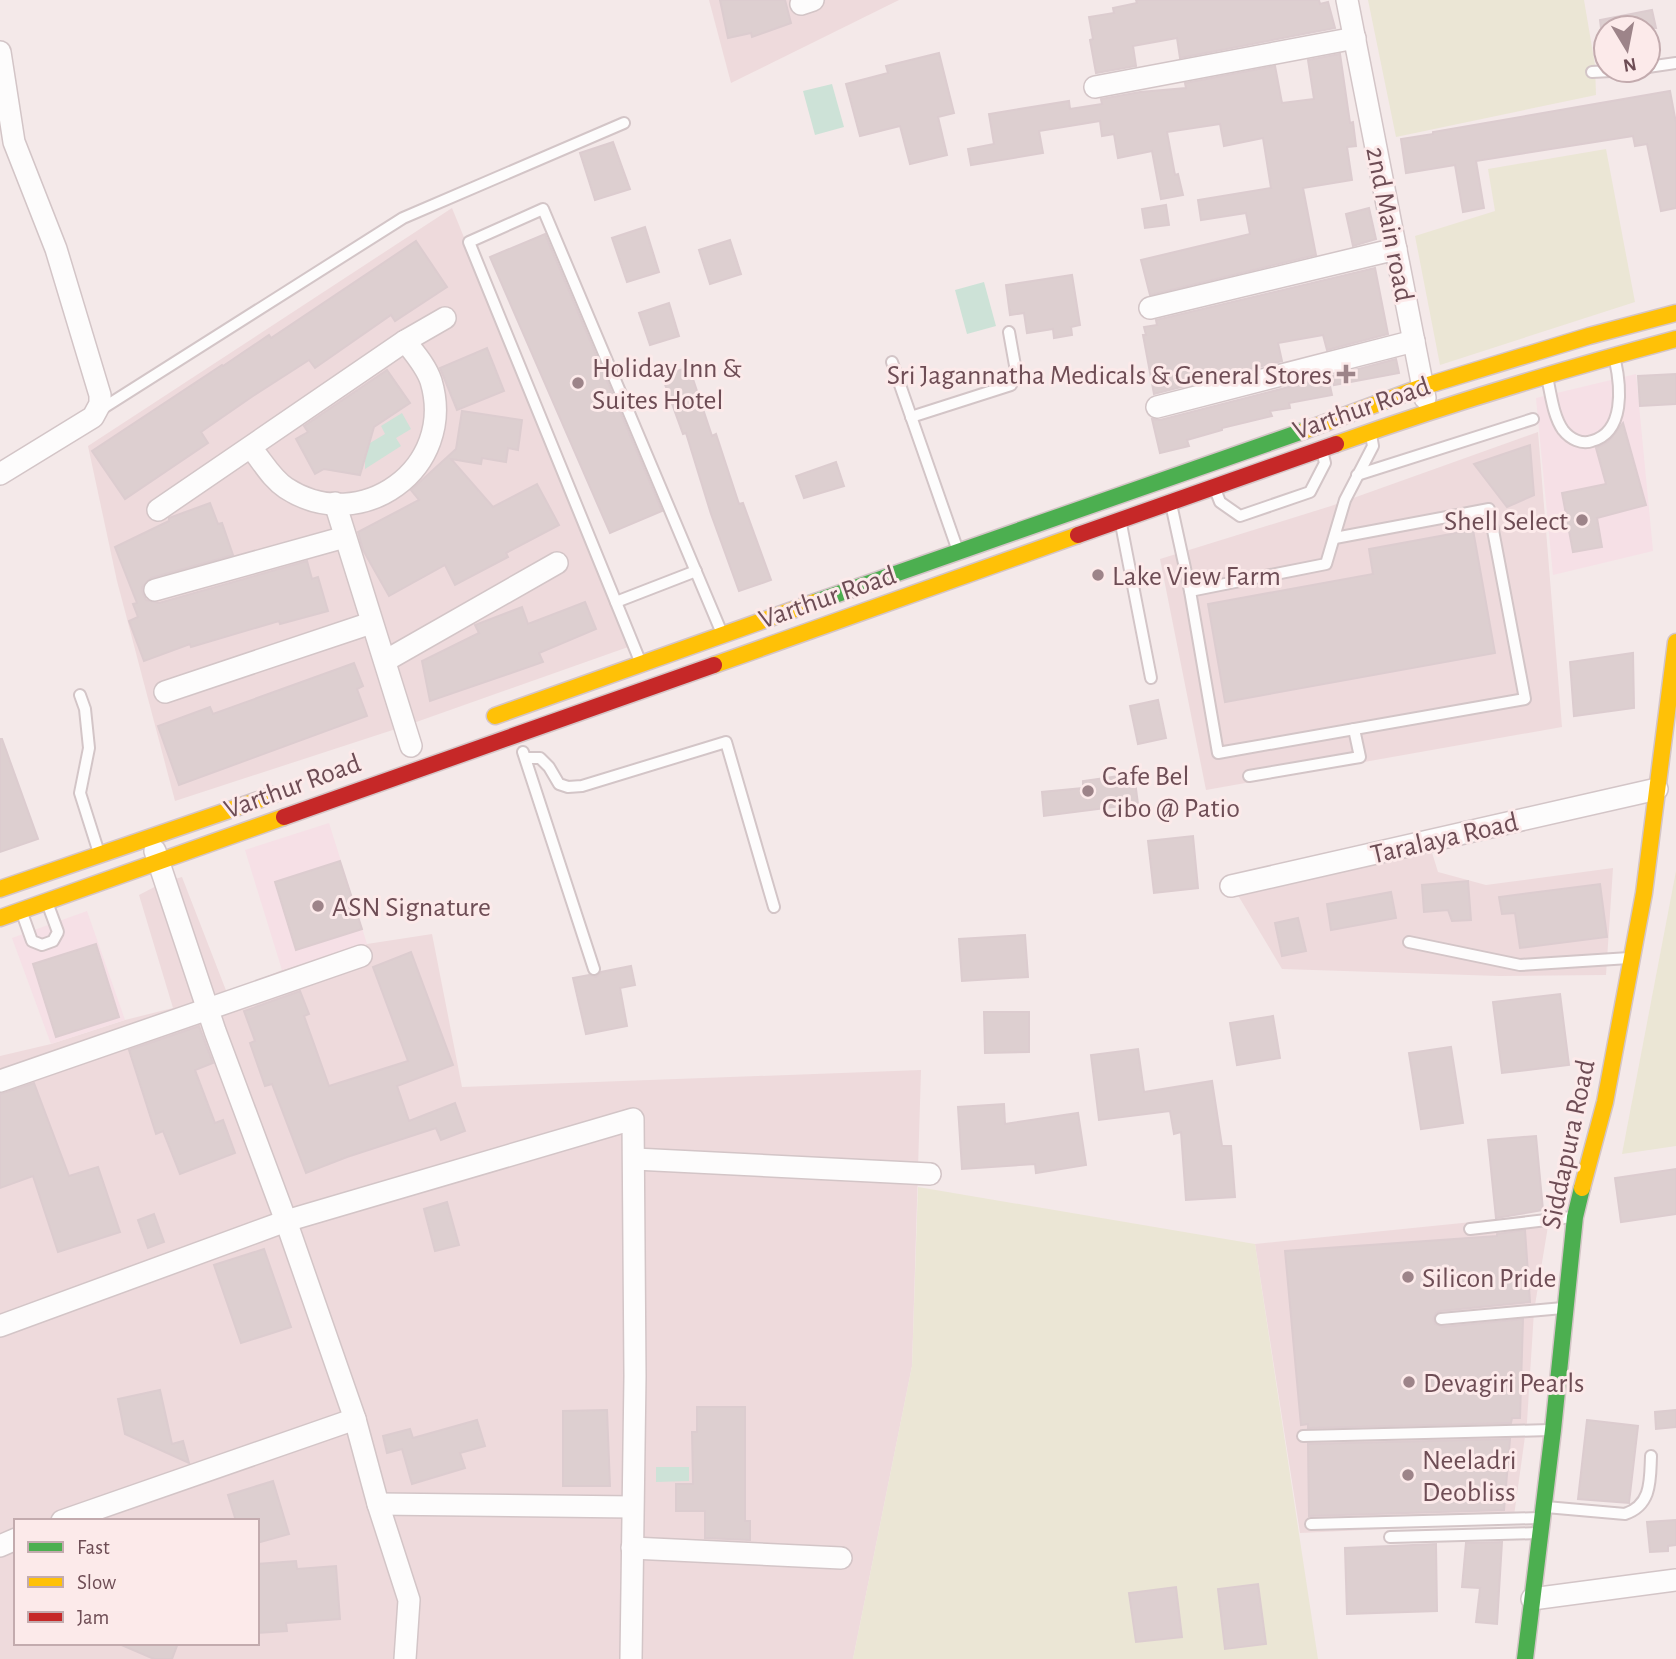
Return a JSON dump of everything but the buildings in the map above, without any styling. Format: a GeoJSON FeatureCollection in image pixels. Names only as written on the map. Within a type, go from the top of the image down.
{"type":"FeatureCollection","features":[{"type":"Feature","properties":{"kind":"main road","name":"Varthur Road"},"geometry":{"type":"LineString","coordinates":[[475,723],[1422,387],[1589,336],[1676,313]]}},
{"type":"Feature","properties":{"kind":"main road","name":"Varthur Road"},"geometry":{"type":"LineString","coordinates":[[0,918],[1428,411],[1547,374],[1676,339]]}},
{"type":"Feature","properties":{"kind":"main road","name":"Siddapura Road"},"geometry":{"type":"LineString","coordinates":[[1525,1659],[1575,1217],[1605,1102],[1644,893],[1676,642]]}},
{"type":"Feature","properties":{"kind":"main road","name":"Varthur Road"},"geometry":{"type":"LineString","coordinates":[[1,886],[151,839],[294,788]]}},
{"type":"Feature","properties":{"kind":"street"},"geometry":{"type":"LineString","coordinates":[[1094,88],[1355,38],[1348,6]]}},
{"type":"Feature","properties":{"kind":"street","name":"2nd Main road"},"geometry":{"type":"LineString","coordinates":[[1355,38],[1428,411]]}},
{"type":"Feature","properties":{"kind":"street"},"geometry":{"type":"LineString","coordinates":[[0,52],[13,142],[56,249],[100,395],[98,411],[93,417],[0,474]]}},
{"type":"Feature","properties":{"kind":"street"},"geometry":{"type":"LineString","coordinates":[[1150,308],[1396,249]]}},
{"type":"Feature","properties":{"kind":"street"},"geometry":{"type":"LineString","coordinates":[[158,510],[251,449],[405,341],[444,318]]}},
{"type":"Feature","properties":{"kind":"street"},"geometry":{"type":"LineString","coordinates":[[251,449],[286,488],[313,501],[349,505],[392,491],[414,472],[432,438],[436,407],[431,380],[420,359],[405,341]]}},
{"type":"Feature","properties":{"kind":"street"},"geometry":{"type":"LineString","coordinates":[[1157,407],[1414,341]]}},
{"type":"Feature","properties":{"kind":"street"},"geometry":{"type":"LineString","coordinates":[[335,503],[411,746]]}},
{"type":"Feature","properties":{"kind":"street"},"geometry":{"type":"LineString","coordinates":[[155,590],[345,537]]}},
{"type":"Feature","properties":{"kind":"street"},"geometry":{"type":"LineString","coordinates":[[385,662],[557,563]]}},
{"type":"Feature","properties":{"kind":"street"},"geometry":{"type":"LineString","coordinates":[[165,692],[371,623]]}},
{"type":"Feature","properties":{"kind":"street","name":"Taralaya Road"},"geometry":{"type":"LineString","coordinates":[[1231,886],[1657,789]]}},
{"type":"Feature","properties":{"kind":"street"},"geometry":{"type":"LineString","coordinates":[[151,839],[207,1008],[286,1221],[355,1419],[378,1504],[409,1600],[405,1659]]}},
{"type":"Feature","properties":{"kind":"street"},"geometry":{"type":"LineString","coordinates":[[0,1081],[361,956]]}},
{"type":"Feature","properties":{"kind":"street"},"geometry":{"type":"LineString","coordinates":[[0,1326],[286,1221],[633,1119],[635,1377],[631,1659]]}},
{"type":"Feature","properties":{"kind":"street"},"geometry":{"type":"LineString","coordinates":[[635,1159],[930,1174]]}},
{"type":"Feature","properties":{"kind":"street"},"geometry":{"type":"LineString","coordinates":[[68,1519],[355,1419]]}},
{"type":"Feature","properties":{"kind":"street"},"geometry":{"type":"LineString","coordinates":[[378,1504],[632,1507]]}},
{"type":"Feature","properties":{"kind":"street"},"geometry":{"type":"LineString","coordinates":[[632,1548],[841,1558]]}},
{"type":"Feature","properties":{"kind":"street"},"geometry":{"type":"LineString","coordinates":[[1532,1599],[1676,1580]]}},
{"type":"Feature","properties":{"kind":"lane"},"geometry":{"type":"LineString","coordinates":[[98,411],[403,218],[624,123]]}},
{"type":"Feature","properties":{"kind":"lane"},"geometry":{"type":"LineString","coordinates":[[642,664],[469,242],[543,209],[723,635]]}},
{"type":"Feature","properties":{"kind":"lane"},"geometry":{"type":"LineString","coordinates":[[911,417],[1011,386],[1016,371],[1009,332]]}},
{"type":"Feature","properties":{"kind":"lane"},"geometry":{"type":"LineString","coordinates":[[1547,374],[1556,414],[1563,430],[1574,440],[1587,443],[1603,438],[1611,430],[1616,417],[1619,391],[1614,356]]}},
{"type":"Feature","properties":{"kind":"lane"},"geometry":{"type":"LineString","coordinates":[[892,362],[958,551]]}},
{"type":"Feature","properties":{"kind":"lane"},"geometry":{"type":"LineString","coordinates":[[1357,475],[1533,419]]}},
{"type":"Feature","properties":{"kind":"lane"},"geometry":{"type":"LineString","coordinates":[[1190,591],[1326,564],[1345,500],[1373,446],[1371,432]]}},
{"type":"Feature","properties":{"kind":"lane"},"geometry":{"type":"LineString","coordinates":[[1214,487],[1220,502],[1240,516],[1310,492],[1325,463],[1322,449]]}},
{"type":"Feature","properties":{"kind":"lane"},"geometry":{"type":"LineString","coordinates":[[1171,502],[1190,591],[1218,753],[1525,699],[1489,509],[1335,538]]}},
{"type":"Feature","properties":{"kind":"lane"},"geometry":{"type":"LineString","coordinates":[[1120,521],[1151,678]]}},
{"type":"Feature","properties":{"kind":"lane"},"geometry":{"type":"LineString","coordinates":[[616,602],[696,571]]}},
{"type":"Feature","properties":{"kind":"lane"},"geometry":{"type":"LineString","coordinates":[[80,695],[85,709],[89,748],[80,793],[100,856]]}},
{"type":"Feature","properties":{"kind":"lane"},"geometry":{"type":"LineString","coordinates":[[1249,776],[1360,757],[1354,729]]}},
{"type":"Feature","properties":{"kind":"lane"},"geometry":{"type":"LineString","coordinates":[[517,733],[594,969]]}},
{"type":"Feature","properties":{"kind":"lane"},"geometry":{"type":"LineString","coordinates":[[526,758],[540,758],[549,767],[559,785],[582,786],[726,742],[774,907]]}},
{"type":"Feature","properties":{"kind":"lane"},"geometry":{"type":"LineString","coordinates":[[22,911],[32,942],[42,945],[53,941],[58,932],[47,903]]}},
{"type":"Feature","properties":{"kind":"lane"},"geometry":{"type":"LineString","coordinates":[[1409,942],[1520,965],[1632,958]]}},
{"type":"Feature","properties":{"kind":"lane"},"geometry":{"type":"LineString","coordinates":[[1470,1229],[1575,1217]]}},
{"type":"Feature","properties":{"kind":"lane"},"geometry":{"type":"LineString","coordinates":[[1441,1319],[1566,1308]]}},
{"type":"Feature","properties":{"kind":"lane"},"geometry":{"type":"LineString","coordinates":[[1303,1436],[1553,1430]]}},
{"type":"Feature","properties":{"kind":"lane"},"geometry":{"type":"LineString","coordinates":[[1311,1524],[1542,1519],[1625,1514],[1633,1512],[1649,1494],[1651,1455]]}},
{"type":"Feature","properties":{"kind":"lane"},"geometry":{"type":"LineString","coordinates":[[1390,1537],[1542,1519]]}},
{"type":"Feature","properties":{"kind":"shaded area"},"geometry":{"type":"Polygon","coordinates":[[[709,0],[899,0],[731,83],[709,0]]]}},
{"type":"Feature","properties":{"kind":"shaded area"},"geometry":{"type":"Polygon","coordinates":[[[1368,0],[1584,0],[1592,47],[1592,84],[1596,84],[1596,95],[1396,137],[1368,0]]]}},
{"type":"Feature","properties":{"kind":"shaded area"},"geometry":{"type":"Polygon","coordinates":[[[832,84],[844,127],[815,135],[803,91],[832,84]]]}},
{"type":"Feature","properties":{"kind":"shaded area"},"geometry":{"type":"Polygon","coordinates":[[[1606,149],[1635,302],[1440,365],[1415,236],[1495,211],[1488,169],[1606,149]]]}},
{"type":"Feature","properties":{"kind":"shaded area"},"geometry":{"type":"Polygon","coordinates":[[[452,208],[631,646],[405,726],[175,801],[117,581],[88,446],[452,208]]]}},
{"type":"Feature","properties":{"kind":"shaded area"},"geometry":{"type":"Polygon","coordinates":[[[984,282],[996,326],[967,334],[955,290],[984,282]]]}},
{"type":"Feature","properties":{"kind":"shaded area"},"geometry":{"type":"Polygon","coordinates":[[[1636,374],[1653,551],[1553,575],[1536,398],[1636,374]]]}},
{"type":"Feature","properties":{"kind":"shaded area"},"geometry":{"type":"Polygon","coordinates":[[[402,413],[411,429],[396,438],[401,446],[365,469],[365,446],[385,434],[381,426],[402,413]]]}},
{"type":"Feature","properties":{"kind":"shaded area"},"geometry":{"type":"Polygon","coordinates":[[[1538,432],[1562,727],[1206,790],[1160,559],[1331,506],[1538,432]]]}},
{"type":"Feature","properties":{"kind":"shaded area"},"geometry":{"type":"Polygon","coordinates":[[[329,823],[367,944],[282,970],[245,850],[329,823]]]}},
{"type":"Feature","properties":{"kind":"shaded area"},"geometry":{"type":"Polygon","coordinates":[[[1430,846],[1438,872],[1486,885],[1613,868],[1606,975],[1500,976],[1282,969],[1236,892],[1430,846]]]}},
{"type":"Feature","properties":{"kind":"shaded area"},"geometry":{"type":"Polygon","coordinates":[[[1676,871],[1676,1146],[1622,1154],[1676,871]]]}},
{"type":"Feature","properties":{"kind":"shaded area"},"geometry":{"type":"Polygon","coordinates":[[[182,877],[227,993],[282,970],[367,944],[432,934],[462,1087],[921,1070],[912,1366],[853,1659],[0,1659],[0,1056],[173,1008],[139,895],[164,882],[182,877]]]}},
{"type":"Feature","properties":{"kind":"shaded area"},"geometry":{"type":"Polygon","coordinates":[[[87,911],[125,1020],[51,1044],[12,938],[87,911]]]}},
{"type":"Feature","properties":{"kind":"shaded area"},"geometry":{"type":"Polygon","coordinates":[[[918,1187],[1255,1244],[1318,1659],[853,1659],[912,1366],[918,1187]]]}},
{"type":"Feature","properties":{"kind":"shaded area"},"geometry":{"type":"Polygon","coordinates":[[[1550,1214],[1534,1311],[1527,1422],[1513,1523],[1300,1533],[1255,1244],[1550,1214]]]}},
{"type":"Feature","properties":{"kind":"shaded area"},"geometry":{"type":"Polygon","coordinates":[[[656,1467],[689,1467],[689,1481],[656,1482],[656,1467]]]}},
{"type":"Feature","properties":{"kind":"traffic: fast"},"geometry":{"type":"LineString","coordinates":[[815,602],[1306,430]]}},
{"type":"Feature","properties":{"kind":"traffic: fast"},"geometry":{"type":"LineString","coordinates":[[1525,1659],[1575,1217],[1582,1188]]}},
{"type":"Feature","properties":{"kind":"traffic: slow"},"geometry":{"type":"LineString","coordinates":[[1306,430],[1422,387],[1589,336],[1676,313]]}},
{"type":"Feature","properties":{"kind":"traffic: slow"},"geometry":{"type":"LineString","coordinates":[[1336,444],[1505,388],[1676,339]]}},
{"type":"Feature","properties":{"kind":"traffic: slow"},"geometry":{"type":"LineString","coordinates":[[714,665],[1078,535]]}},
{"type":"Feature","properties":{"kind":"traffic: slow"},"geometry":{"type":"LineString","coordinates":[[495,716],[815,602]]}},
{"type":"Feature","properties":{"kind":"traffic: slow"},"geometry":{"type":"LineString","coordinates":[[1582,1188],[1605,1102],[1644,893],[1676,642]]}},
{"type":"Feature","properties":{"kind":"traffic: slow"},"geometry":{"type":"LineString","coordinates":[[0,889],[273,795]]}},
{"type":"Feature","properties":{"kind":"traffic: slow"},"geometry":{"type":"LineString","coordinates":[[0,918],[284,817]]}},
{"type":"Feature","properties":{"kind":"traffic: jam"},"geometry":{"type":"LineString","coordinates":[[1078,535],[1336,444]]}},
{"type":"Feature","properties":{"kind":"traffic: jam"},"geometry":{"type":"LineString","coordinates":[[284,817],[714,665]]}},
{"type":"Feature","properties":{"kind":"place","name":"Sri Jagannatha Medicals & General Stores"},"geometry":{"type":"Point","coordinates":[1346,374]}},
{"type":"Feature","properties":{"kind":"place","name":"Holiday Inn & Suites Hotel"},"geometry":{"type":"Point","coordinates":[578,383]}},
{"type":"Feature","properties":{"kind":"place","name":"Shell Select"},"geometry":{"type":"Point","coordinates":[1582,520]}},
{"type":"Feature","properties":{"kind":"place","name":"Lake View Farm"},"geometry":{"type":"Point","coordinates":[1098,575]}},
{"type":"Feature","properties":{"kind":"place","name":"Cafe Bel Cibo @ Patio"},"geometry":{"type":"Point","coordinates":[1088,791]}},
{"type":"Feature","properties":{"kind":"place","name":"ASN Signature"},"geometry":{"type":"Point","coordinates":[318,906]}},
{"type":"Feature","properties":{"kind":"place","name":"Silicon Pride"},"geometry":{"type":"Point","coordinates":[1408,1277]}},
{"type":"Feature","properties":{"kind":"place","name":"Devagiri Pearls"},"geometry":{"type":"Point","coordinates":[1409,1382]}},
{"type":"Feature","properties":{"kind":"place","name":"Neeladri Deobliss"},"geometry":{"type":"Point","coordinates":[1408,1475]}}]}
